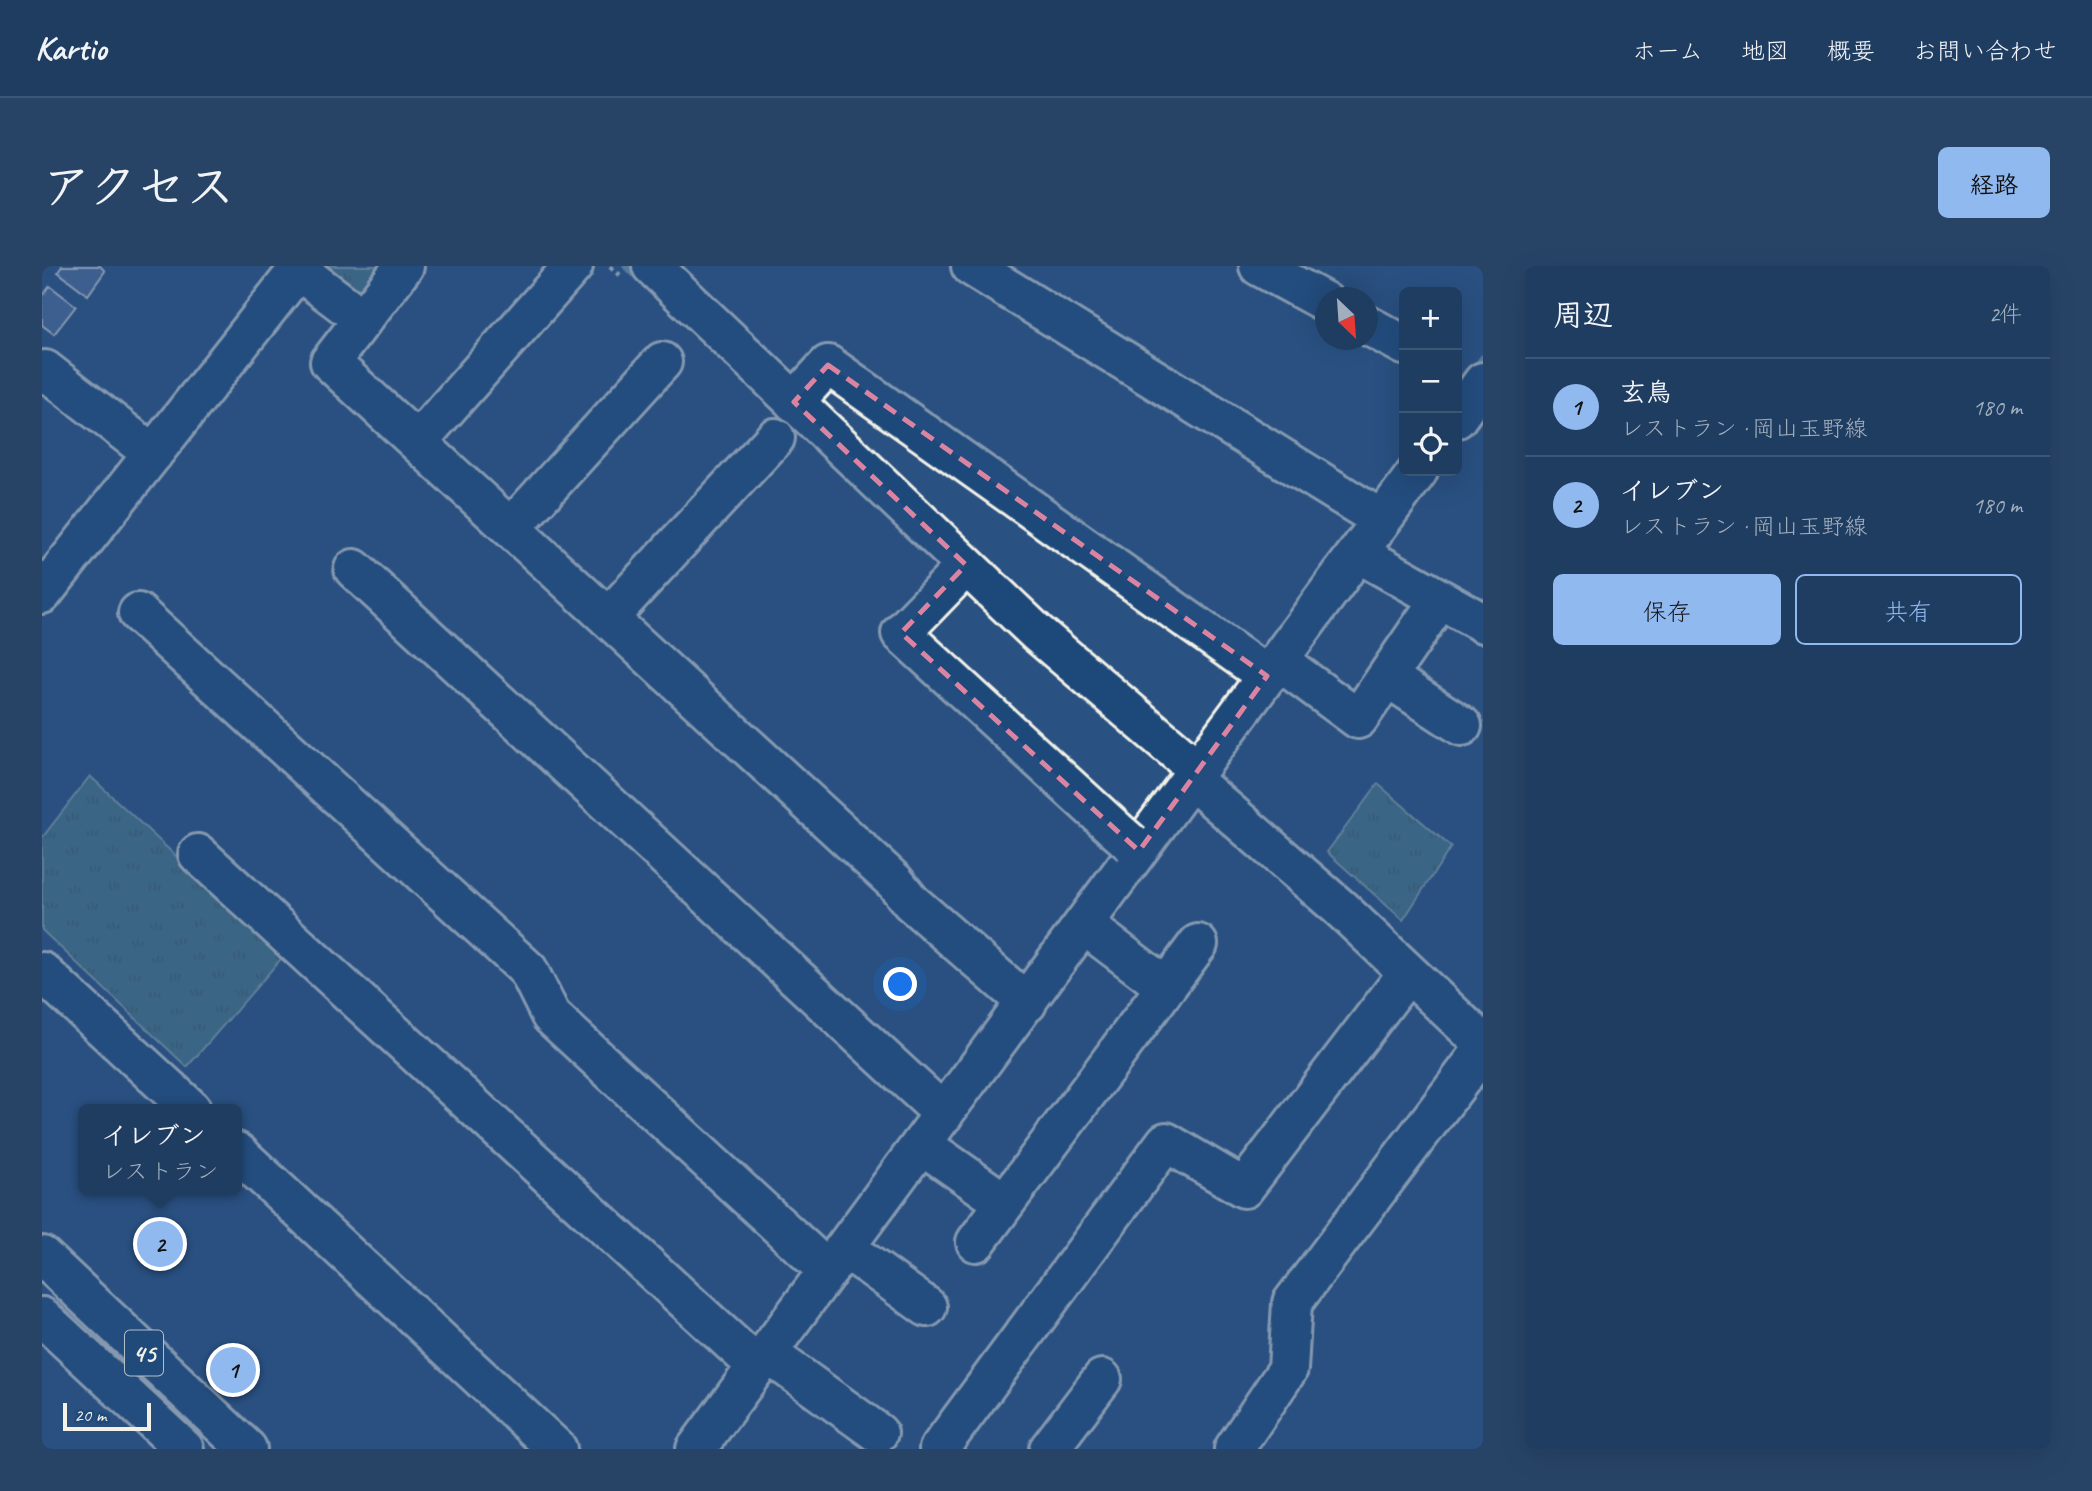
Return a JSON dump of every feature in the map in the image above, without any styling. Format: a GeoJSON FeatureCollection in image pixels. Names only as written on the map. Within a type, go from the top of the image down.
{"type":"FeatureCollection","features":[{"type":"Feature","properties":{"kind":"street"},"geometry":{"type":"LineString","coordinates":[[404,266],[330,362],[895,882],[911,902],[1018,996]]}},
{"type":"Feature","properties":{"kind":"street"},"geometry":{"type":"LineString","coordinates":[[417,442],[573,266]]}},
{"type":"Feature","properties":{"kind":"street"},"geometry":{"type":"LineString","coordinates":[[652,266],[794,402],[961,571],[1037,633],[1191,767],[1407,974],[1478,1025],[1292,1303],[1288,1369],[1234,1449]]}},
{"type":"Feature","properties":{"kind":"street"},"geometry":{"type":"LineString","coordinates":[[971,266],[1373,514]]}},
{"type":"Feature","properties":{"kind":"street"},"geometry":{"type":"LineString","coordinates":[[1259,266],[1315,297]]}},
{"type":"Feature","properties":{"kind":"street"},"geometry":{"type":"LineString","coordinates":[[42,594],[298,270],[363,319]]}},
{"type":"Feature","properties":{"kind":"street"},"geometry":{"type":"LineString","coordinates":[[1378,331],[1399,342]]}},
{"type":"Feature","properties":{"kind":"street"},"geometry":{"type":"LineString","coordinates":[[511,528],[662,362]]}},
{"type":"Feature","properties":{"kind":"street"},"geometry":{"type":"LineString","coordinates":[[794,402],[828,365],[1263,667],[1358,719],[1440,599]]}},
{"type":"Feature","properties":{"kind":"street"},"geometry":{"type":"LineString","coordinates":[[42,374],[45,370],[153,454]]}},
{"type":"Feature","properties":{"kind":"street"},"geometry":{"type":"LineString","coordinates":[[1459,413],[1471,380]]}},
{"type":"Feature","properties":{"kind":"street"},"geometry":{"type":"LineString","coordinates":[[608,618],[775,438]]}},
{"type":"Feature","properties":{"kind":"street"},"geometry":{"type":"LineString","coordinates":[[696,1449],[753,1358],[827,1260],[921,1144],[935,1107],[1018,996],[1084,925],[1129,842],[1191,767],[1263,667],[1358,553],[1373,514],[1413,476]]}},
{"type":"Feature","properties":{"kind":"street"},"geometry":{"type":"LineString","coordinates":[[1358,553],[1483,623]]}},
{"type":"Feature","properties":{"kind":"street"},"geometry":{"type":"LineString","coordinates":[[354,569],[935,1107]]}},
{"type":"Feature","properties":{"kind":"street"},"geometry":{"type":"LineString","coordinates":[[961,571],[901,633],[1129,842]]}},
{"type":"Feature","properties":{"kind":"street"},"geometry":{"type":"LineString","coordinates":[[138,613],[528,970],[551,1016],[827,1260],[927,1307]]}},
{"type":"Feature","properties":{"kind":"street"},"geometry":{"type":"LineString","coordinates":[[1387,677],[1462,726]]}},
{"type":"Feature","properties":{"kind":"street"},"geometry":{"type":"LineString","coordinates":[[198,854],[753,1358],[878,1433]]}},
{"type":"Feature","properties":{"kind":"street"},"geometry":{"type":"LineString","coordinates":[[1084,925],[1166,987]]}},
{"type":"Feature","properties":{"kind":"street"},"geometry":{"type":"LineString","coordinates":[[976,1242],[1198,944]]}},
{"type":"Feature","properties":{"kind":"street"},"geometry":{"type":"LineString","coordinates":[[42,972],[186,1104]]}},
{"type":"Feature","properties":{"kind":"street"},"geometry":{"type":"LineString","coordinates":[[939,1449],[1166,1142],[1244,1188],[1407,974]]}},
{"type":"Feature","properties":{"kind":"street"},"geometry":{"type":"LineString","coordinates":[[921,1144],[1005,1203]]}},
{"type":"Feature","properties":{"kind":"street"},"geometry":{"type":"LineString","coordinates":[[242,1157],[557,1449]]}},
{"type":"Feature","properties":{"kind":"street","name":"45"},"geometry":{"type":"LineString","coordinates":[[42,1256],[247,1449]]}},
{"type":"Feature","properties":{"kind":"street","name":"45"},"geometry":{"type":"LineString","coordinates":[[42,1317],[184,1449]]}},
{"type":"Feature","properties":{"kind":"street"},"geometry":{"type":"LineString","coordinates":[[1049,1449],[1102,1379]]}},
{"type":"Feature","properties":{"kind":"highlighted area"},"geometry":{"type":"Polygon","coordinates":[[[828,365],[1267,676],[1139,851],[901,633],[966,565],[794,402],[828,365]]]}},
{"type":"Feature","properties":{"kind":"green space"},"geometry":{"type":"Polygon","coordinates":[[[308,266],[388,266],[357,307],[308,266]]]}},
{"type":"Feature","properties":{"kind":"green space"},"geometry":{"type":"Polygon","coordinates":[[[90,776],[282,955],[187,1067],[42,930],[42,838],[90,776]]]}},
{"type":"Feature","properties":{"kind":"green space"},"geometry":{"type":"Polygon","coordinates":[[[1378,784],[1451,847],[1403,920],[1327,852],[1378,784]]]}},
{"type":"Feature","properties":{"kind":"building"},"geometry":{"type":"Polygon","coordinates":[[[62,266],[100,266],[105,271],[88,295],[58,272],[62,266]]]}},
{"type":"Feature","properties":{"kind":"building"},"geometry":{"type":"Polygon","coordinates":[[[50,286],[76,306],[54,334],[42,325],[42,297],[50,286]]]}},
{"type":"Feature","properties":{"kind":"waterway"},"geometry":{"type":"LineString","coordinates":[[627,266],[643,280]]}},
{"type":"Feature","properties":{"kind":"waterway"},"geometry":{"type":"LineString","coordinates":[[1473,373],[1483,359]]}},
{"type":"Feature","properties":{"kind":"place","name":"イレブン"},"geometry":{"type":"Point","coordinates":[160,1244]}},
{"type":"Feature","properties":{"kind":"place","name":"玄鳥"},"geometry":{"type":"Point","coordinates":[233,1370]}}]}
